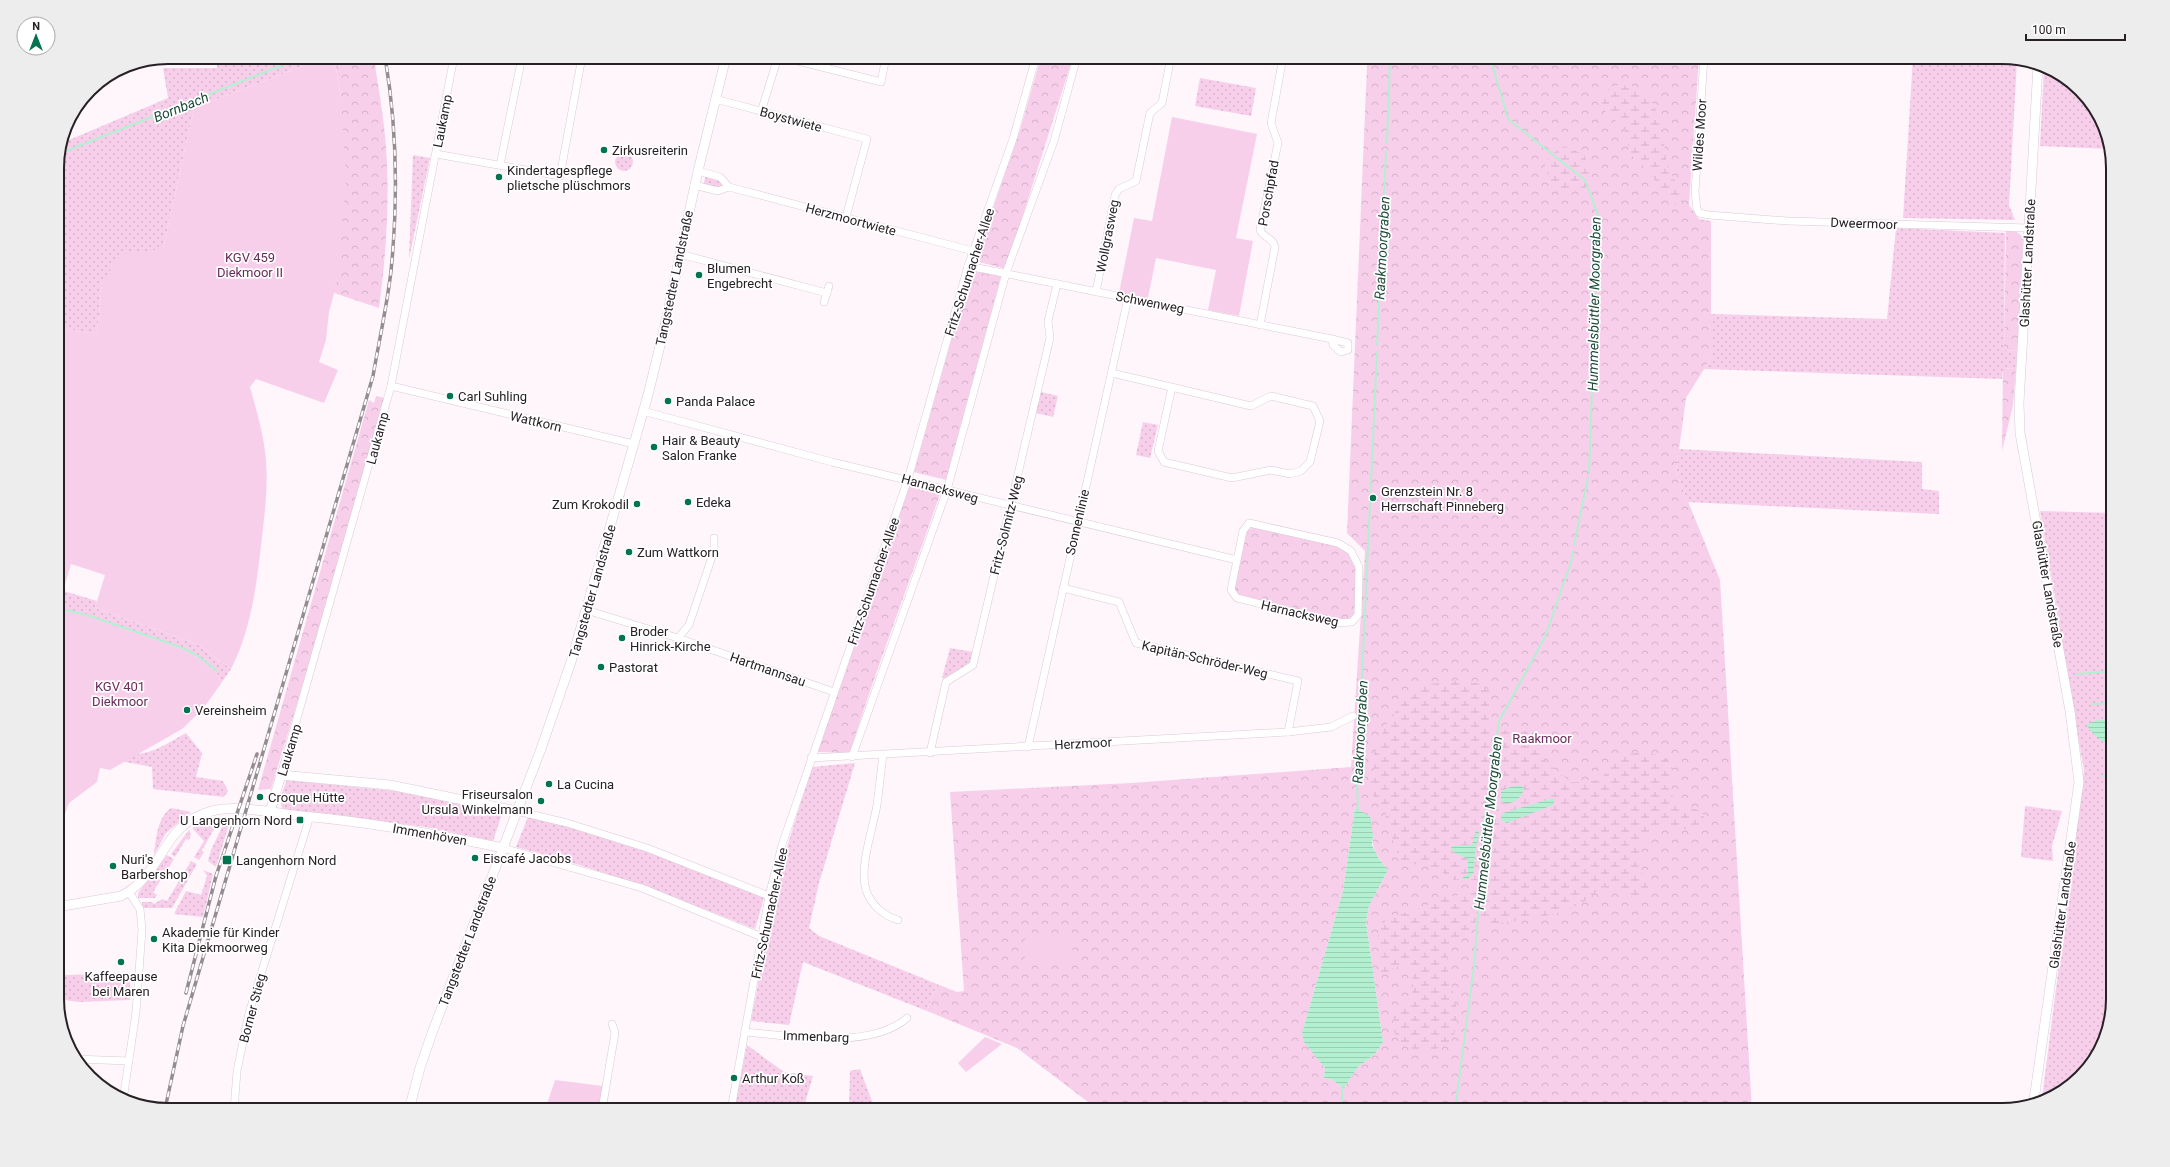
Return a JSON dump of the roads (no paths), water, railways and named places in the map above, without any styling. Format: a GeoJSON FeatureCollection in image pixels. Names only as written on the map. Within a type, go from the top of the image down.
{"type":"FeatureCollection","features":[{"type":"Feature","properties":{"kind":"street","name":"Laukamp"},"geometry":{"type":"LineString","coordinates":[[270,812],[391,386],[453,64]]}},
{"type":"Feature","properties":{"kind":"street"},"geometry":{"type":"LineString","coordinates":[[500,165],[521,64]]}},
{"type":"Feature","properties":{"kind":"street"},"geometry":{"type":"LineString","coordinates":[[436,154],[560,176],[581,64]]}},
{"type":"Feature","properties":{"kind":"street","name":"Tangstedter Landstraße"},"geometry":{"type":"LineString","coordinates":[[411,1103],[420,1068],[432,1033],[550,725],[586,610],[634,444],[665,325],[694,185],[724,64]]}},
{"type":"Feature","properties":{"kind":"street"},"geometry":{"type":"LineString","coordinates":[[761,112],[776,64]]}},
{"type":"Feature","properties":{"kind":"street"},"geometry":{"type":"LineString","coordinates":[[810,64],[881,82],[885,64]]}},
{"type":"Feature","properties":{"kind":"street","name":"Fritz-Schumacher-Allee"},"geometry":{"type":"LineString","coordinates":[[732,1103],[769,896],[782,845],[908,479],[968,266],[1013,139],[1034,64]]}},
{"type":"Feature","properties":{"kind":"street"},"geometry":{"type":"LineString","coordinates":[[852,756],[947,490],[1006,273],[1043,173],[1075,64]]}},
{"type":"Feature","properties":{"kind":"street","name":"Wollgrasweg"},"geometry":{"type":"LineString","coordinates":[[1096,292],[1115,195],[1119,188],[1136,181],[1150,113],[1162,103],[1170,64]]}},
{"type":"Feature","properties":{"kind":"street","name":"Porschpfad"},"geometry":{"type":"LineString","coordinates":[[1260,325],[1275,247],[1272,240],[1264,235],[1260,230],[1278,143],[1271,123],[1282,64]]}},
{"type":"Feature","properties":{"kind":"street","name":"Wildes Moor"},"geometry":{"type":"LineString","coordinates":[[1699,213],[1697,209],[1696,192],[1704,64]]}},
{"type":"Feature","properties":{"kind":"street","name":"Glashütter Landstraße"},"geometry":{"type":"LineString","coordinates":[[2034,1097],[2079,782],[2079,766],[2070,711],[2020,433],[2019,403],[2038,71]]}},
{"type":"Feature","properties":{"kind":"street","name":"Boystwiete"},"geometry":{"type":"LineString","coordinates":[[715,99],[867,139],[846,217]]}},
{"type":"Feature","properties":{"kind":"street","name":"Herzmoortwiete"},"geometry":{"type":"LineString","coordinates":[[698,171],[720,176],[729,187]]}},
{"type":"Feature","properties":{"kind":"street","name":"Herzmoortwiete"},"geometry":{"type":"LineString","coordinates":[[694,185],[718,191],[729,187],[974,251]]}},
{"type":"Feature","properties":{"kind":"street","name":"Dweermoor"},"geometry":{"type":"LineString","coordinates":[[1699,213],[1788,221],[2029,228]]}},
{"type":"Feature","properties":{"kind":"street"},"geometry":{"type":"LineString","coordinates":[[680,254],[828,289],[824,302]]}},
{"type":"Feature","properties":{"kind":"street","name":"Schwenweg"},"geometry":{"type":"LineString","coordinates":[[968,266],[1332,339]]}},
{"type":"Feature","properties":{"kind":"street","name":"Fritz-Solmitz-Weg"},"geometry":{"type":"LineString","coordinates":[[930,753],[946,682],[973,665],[1009,506],[1018,479],[1050,338],[1048,321],[1057,284]]}},
{"type":"Feature","properties":{"kind":"street","name":"Sonnenlinie"},"geometry":{"type":"LineString","coordinates":[[1028,746],[1128,298]]}},
{"type":"Feature","properties":{"kind":"street"},"geometry":{"type":"LineString","coordinates":[[1112,373],[1172,387],[1251,406],[1271,396],[1313,406],[1320,421],[1310,462],[1301,471],[1290,474],[1271,470],[1232,478],[1164,462],[1158,451],[1172,387]]}},
{"type":"Feature","properties":{"kind":"street","name":"Wattkorn"},"geometry":{"type":"LineString","coordinates":[[391,386],[634,444]]}},
{"type":"Feature","properties":{"kind":"street","name":"Harnacksweg"},"geometry":{"type":"LineString","coordinates":[[643,411],[832,462],[908,479],[1009,506],[1237,560]]}},
{"type":"Feature","properties":{"kind":"street","name":"Harnacksweg"},"geometry":{"type":"LineString","coordinates":[[1249,524],[1338,544],[1351,551],[1359,567],[1358,615],[1348,623],[1337,623],[1237,598],[1232,590],[1237,560],[1244,527],[1249,524]]}},
{"type":"Feature","properties":{"kind":"street"},"geometry":{"type":"LineString","coordinates":[[678,638],[689,625],[714,551],[714,538]]}},
{"type":"Feature","properties":{"kind":"street","name":"Kapitän-Schröder-Weg"},"geometry":{"type":"LineString","coordinates":[[1063,588],[1119,602],[1136,643],[1298,681],[1288,732]]}},
{"type":"Feature","properties":{"kind":"street","name":"Hartmannsau"},"geometry":{"type":"LineString","coordinates":[[586,610],[678,638],[834,692]]}},
{"type":"Feature","properties":{"kind":"street","name":"Herzmoor"},"geometry":{"type":"LineString","coordinates":[[811,758],[930,753],[1028,746],[1288,732],[1331,727],[1353,716]]}},
{"type":"Feature","properties":{"kind":"street"},"geometry":{"type":"LineString","coordinates":[[883,755],[877,804],[864,874],[866,890],[876,907],[887,917],[898,920]]}},
{"type":"Feature","properties":{"kind":"street"},"geometry":{"type":"LineString","coordinates":[[281,775],[390,785],[568,823],[647,848],[769,896]]}},
{"type":"Feature","properties":{"kind":"street","name":"Immenhöven"},"geometry":{"type":"LineString","coordinates":[[129,892],[150,873],[174,836],[186,823],[206,813],[227,809],[270,812],[310,816],[435,834],[503,848],[642,888],[762,937]]}},
{"type":"Feature","properties":{"kind":"street","name":"Borner Stieg"},"geometry":{"type":"LineString","coordinates":[[235,1103],[238,1065],[249,1013],[310,816]]}},
{"type":"Feature","properties":{"kind":"street"},"geometry":{"type":"LineString","coordinates":[[64,907],[120,896],[129,892],[140,910],[142,930],[136,1012],[124,1093]]}},
{"type":"Feature","properties":{"kind":"street","name":"Immenbarg"},"geometry":{"type":"LineString","coordinates":[[745,1032],[845,1039],[900,1024],[907,1018]]}},
{"type":"Feature","properties":{"kind":"street"},"geometry":{"type":"LineString","coordinates":[[603,1103],[615,1032],[612,1024]]}},
{"type":"Feature","properties":{"kind":"street"},"geometry":{"type":"LineString","coordinates":[[84,1059],[129,1061]]}},
{"type":"Feature","properties":{"kind":"waterway","name":"Bornbach"},"geometry":{"type":"LineString","coordinates":[[66,151],[285,64]]}},
{"type":"Feature","properties":{"kind":"waterway","name":"Raakmoorgraben"},"geometry":{"type":"LineString","coordinates":[[1387,143],[1390,64]]}},
{"type":"Feature","properties":{"kind":"waterway","name":"Hummelsbüttler Moorgraben"},"geometry":{"type":"LineString","coordinates":[[1492,64],[1508,119],[1585,180],[1598,215],[1589,473]]}},
{"type":"Feature","properties":{"kind":"waterway","name":"Raakmoorgraben"},"geometry":{"type":"LineString","coordinates":[[1377,345],[1386,151]]}},
{"type":"Feature","properties":{"kind":"waterway","name":"Raakmoorgraben"},"geometry":{"type":"LineString","coordinates":[[1358,810],[1357,783],[1377,352]]}},
{"type":"Feature","properties":{"kind":"waterway","name":"Hummelsbüttler Moorgraben"},"geometry":{"type":"LineString","coordinates":[[1574,545],[1588,478]]}},
{"type":"Feature","properties":{"kind":"waterway","name":"Hummelsbüttler Moorgraben"},"geometry":{"type":"LineString","coordinates":[[1456,1103],[1474,966],[1486,809],[1499,721],[1545,637],[1571,562],[1573,551]]}},
{"type":"Feature","properties":{"kind":"waterway"},"geometry":{"type":"LineString","coordinates":[[64,610],[87,615],[183,648],[198,656],[217,671]]}},
{"type":"Feature","properties":{"kind":"waterway"},"geometry":{"type":"LineString","coordinates":[[2077,674],[2106,672]]}},
{"type":"Feature","properties":{"kind":"waterway"},"geometry":{"type":"LineString","coordinates":[[2092,704],[2106,703]]}},
{"type":"Feature","properties":{"kind":"waterway","name":"Raakmoorgraben"},"geometry":{"type":"LineString","coordinates":[[1342,1085],[1342,1103]]}},
{"type":"Feature","properties":{"kind":"railway"},"geometry":{"type":"LineString","coordinates":[[166,1103],[183,1026],[373,376],[391,271],[395,218],[394,137],[386,64]]}},
{"type":"Feature","properties":{"kind":"railway"},"geometry":{"type":"LineString","coordinates":[[186,993],[216,876],[257,754]]}},
{"type":"Feature","properties":{"kind":"place","name":"Zirkusreiterin"},"geometry":{"type":"Point","coordinates":[604,150]}},
{"type":"Feature","properties":{"kind":"place","name":"Kindertagespflege plietsche plüschmors"},"geometry":{"type":"Point","coordinates":[499,177]}},
{"type":"Feature","properties":{"kind":"place","name":"Blumen Engebrecht"},"geometry":{"type":"Point","coordinates":[699,275]}},
{"type":"Feature","properties":{"kind":"place","name":"Carl Suhling"},"geometry":{"type":"Point","coordinates":[450,396]}},
{"type":"Feature","properties":{"kind":"place","name":"Panda Palace"},"geometry":{"type":"Point","coordinates":[668,401]}},
{"type":"Feature","properties":{"kind":"place","name":"Hair & Beauty Salon Franke"},"geometry":{"type":"Point","coordinates":[654,447]}},
{"type":"Feature","properties":{"kind":"place","name":"Grenzstein Nr. 8 Herrschaft Pinneberg"},"geometry":{"type":"Point","coordinates":[1373,498]}},
{"type":"Feature","properties":{"kind":"place","name":"Edeka"},"geometry":{"type":"Point","coordinates":[688,502]}},
{"type":"Feature","properties":{"kind":"place","name":"Zum Krokodil"},"geometry":{"type":"Point","coordinates":[637,504]}},
{"type":"Feature","properties":{"kind":"place","name":"Zum Wattkorn"},"geometry":{"type":"Point","coordinates":[629,552]}},
{"type":"Feature","properties":{"kind":"place","name":"Broder Hinrick-Kirche"},"geometry":{"type":"Point","coordinates":[622,638]}},
{"type":"Feature","properties":{"kind":"place","name":"Pastorat"},"geometry":{"type":"Point","coordinates":[601,667]}},
{"type":"Feature","properties":{"kind":"place","name":"Vereinsheim"},"geometry":{"type":"Point","coordinates":[187,710]}},
{"type":"Feature","properties":{"kind":"place","name":"La Cucina"},"geometry":{"type":"Point","coordinates":[549,784]}},
{"type":"Feature","properties":{"kind":"place","name":"Croque Hütte"},"geometry":{"type":"Point","coordinates":[260,797]}},
{"type":"Feature","properties":{"kind":"place","name":"Friseursalon Ursula Winkelmann"},"geometry":{"type":"Point","coordinates":[541,801]}},
{"type":"Feature","properties":{"kind":"place","name":"U Langenhorn Nord"},"geometry":{"type":"Point","coordinates":[300,820]}},
{"type":"Feature","properties":{"kind":"place","name":"Eiscafé Jacobs"},"geometry":{"type":"Point","coordinates":[475,858]}},
{"type":"Feature","properties":{"kind":"place","name":"Langenhorn Nord"},"geometry":{"type":"Point","coordinates":[227,860]}},
{"type":"Feature","properties":{"kind":"place","name":"Nuri's Barbershop"},"geometry":{"type":"Point","coordinates":[113,866]}},
{"type":"Feature","properties":{"kind":"place","name":"Akademie für Kinder Kita Diekmoorweg"},"geometry":{"type":"Point","coordinates":[154,939]}},
{"type":"Feature","properties":{"kind":"place","name":"Kaffeepause bei Maren"},"geometry":{"type":"Point","coordinates":[121,962]}},
{"type":"Feature","properties":{"kind":"place","name":"Arthur Koß"},"geometry":{"type":"Point","coordinates":[734,1078]}},
{"type":"Feature","properties":{"kind":"park label","name":"KGV 459 Diekmoor II"},"geometry":{"type":"Point","coordinates":[250,264]}},
{"type":"Feature","properties":{"kind":"park label","name":"KGV 401 Diekmoor"},"geometry":{"type":"Point","coordinates":[120,694]}},
{"type":"Feature","properties":{"kind":"park label","name":"Raakmoor"},"geometry":{"type":"Point","coordinates":[1542,738]}}]}
